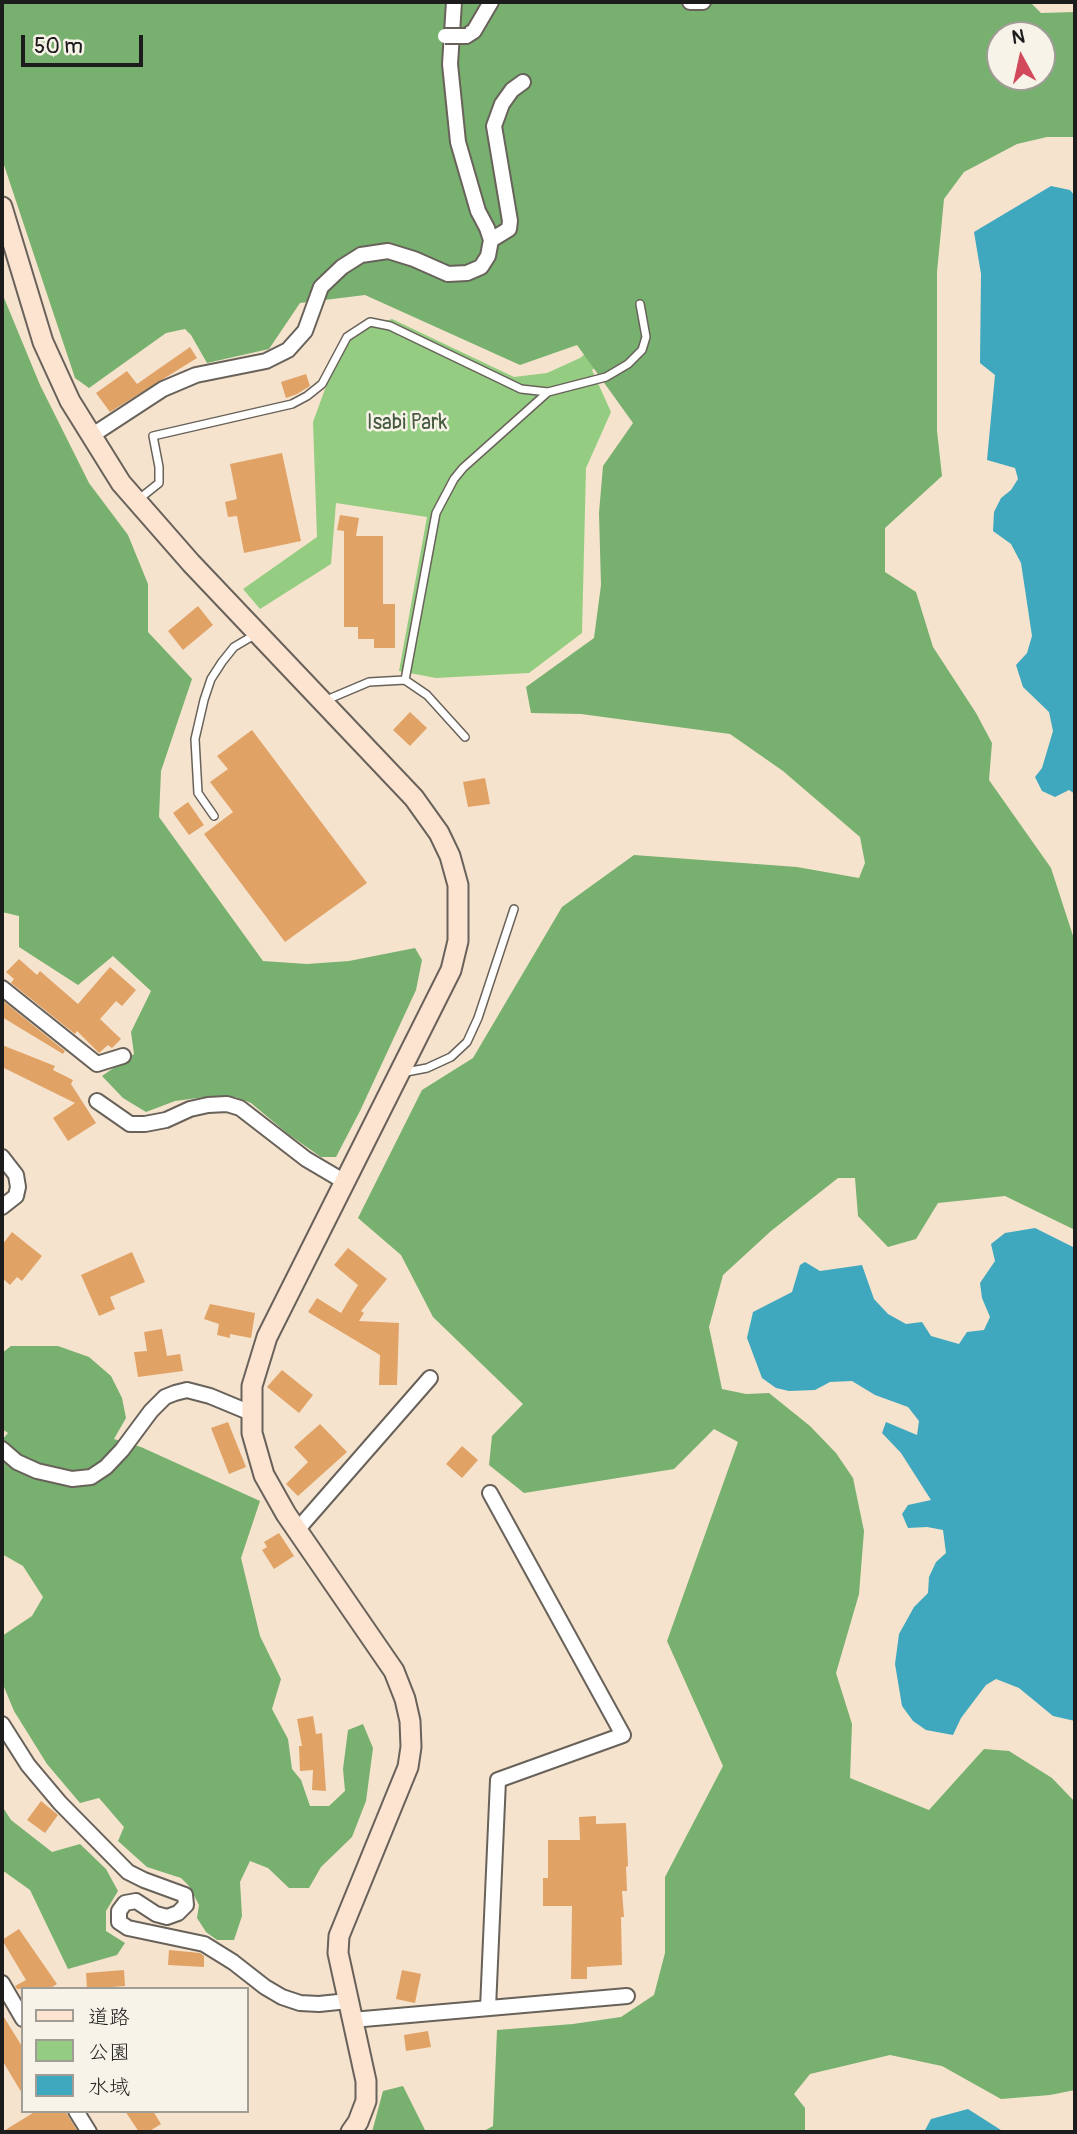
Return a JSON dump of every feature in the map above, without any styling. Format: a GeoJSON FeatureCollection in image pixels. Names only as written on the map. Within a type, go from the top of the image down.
{"type":"FeatureCollection","features":[{"type":"Feature","properties":{"kind":"street"},"geometry":{"type":"LineString","coordinates":[[91,436],[163,389],[196,375],[266,360],[288,349],[305,331],[321,287],[342,267],[361,255],[388,251],[448,274],[467,273],[481,267],[488,256],[491,240],[478,211],[458,142],[450,64],[454,2]]}},
{"type":"Feature","properties":{"kind":"street"},"geometry":{"type":"LineString","coordinates":[[445,36],[466,36],[474,31],[491,2]]}},
{"type":"Feature","properties":{"kind":"street"},"geometry":{"type":"LineString","coordinates":[[690,2],[703,2]]}},
{"type":"Feature","properties":{"kind":"street"},"geometry":{"type":"LineString","coordinates":[[491,240],[509,229],[510,221],[494,126],[502,104],[512,90],[523,82]]}},
{"type":"Feature","properties":{"kind":"street"},"geometry":{"type":"LineString","coordinates":[[2,207],[43,342],[70,401],[91,436],[136,502],[257,634],[414,798],[439,833],[450,856],[457,886],[458,941],[451,970],[267,1337],[253,1386],[251,1413],[254,1444],[264,1475],[275,1497],[394,1671],[410,1721],[411,1747],[405,1777],[339,1936],[338,1953],[366,2081],[366,2101],[351,2132]]}},
{"type":"Feature","properties":{"kind":"street"},"geometry":{"type":"LineString","coordinates":[[2,988],[97,1064],[122,1056]]}},
{"type":"Feature","properties":{"kind":"street"},"geometry":{"type":"LineString","coordinates":[[97,1101],[131,1124],[145,1125],[166,1121],[208,1105],[227,1104],[240,1108],[306,1159],[345,1182]]}},
{"type":"Feature","properties":{"kind":"street"},"geometry":{"type":"LineString","coordinates":[[2,1157],[16,1175],[18,1187],[16,1196],[2,1207]]}},
{"type":"Feature","properties":{"kind":"street"},"geometry":{"type":"LineString","coordinates":[[298,1529],[430,1378]]}},
{"type":"Feature","properties":{"kind":"street"},"geometry":{"type":"LineString","coordinates":[[2,1449],[17,1462],[37,1471],[72,1479],[91,1477],[106,1467],[122,1450],[151,1410],[165,1397],[175,1393],[187,1390],[211,1396],[251,1413]]}},
{"type":"Feature","properties":{"kind":"street"},"geometry":{"type":"LineString","coordinates":[[488,2008],[498,1780],[623,1735],[490,1493]]}},
{"type":"Feature","properties":{"kind":"street"},"geometry":{"type":"LineString","coordinates":[[2,1724],[28,1766],[60,1803],[128,1872],[185,1895],[186,1905],[178,1913],[167,1917],[156,1914],[136,1901],[125,1903],[119,1911],[119,1922],[128,1928],[204,1944],[282,1997],[300,2003],[350,2010],[488,2008],[627,1996]]}},
{"type":"Feature","properties":{"kind":"street"},"geometry":{"type":"LineString","coordinates":[[2,1983],[21,2016]]}},
{"type":"Feature","properties":{"kind":"street"},"geometry":{"type":"LineString","coordinates":[[77,2113],[89,2132]]}},
{"type":"Feature","properties":{"kind":"lane"},"geometry":{"type":"LineString","coordinates":[[136,502],[159,483],[153,436],[300,400],[322,384],[347,337],[370,322],[390,326],[521,389],[548,392],[606,377],[628,364],[642,350],[646,337],[639,304]]}},
{"type":"Feature","properties":{"kind":"lane"},"geometry":{"type":"LineString","coordinates":[[405,680],[436,513],[464,468],[548,392]]}},
{"type":"Feature","properties":{"kind":"lane"},"geometry":{"type":"LineString","coordinates":[[214,816],[198,793],[195,739],[204,700],[211,679],[222,662],[234,648],[257,634]]}},
{"type":"Feature","properties":{"kind":"lane"},"geometry":{"type":"LineString","coordinates":[[323,701],[369,682],[405,680],[427,695],[465,737]]}},
{"type":"Feature","properties":{"kind":"lane"},"geometry":{"type":"LineString","coordinates":[[401,1073],[439,1063],[451,1057],[467,1042],[478,1018],[514,909]]}},
{"type":"Feature","properties":{"kind":"green space"},"geometry":{"type":"Polygon","coordinates":[[[2,2],[1030,2],[1041,13],[1075,12],[1075,137],[1047,137],[1017,144],[964,172],[944,199],[937,272],[937,431],[942,476],[885,528],[885,572],[916,592],[933,647],[992,743],[989,780],[1051,868],[1075,942],[1075,1230],[1005,1196],[938,1203],[916,1239],[888,1247],[858,1216],[855,1178],[838,1178],[771,1231],[723,1275],[709,1327],[722,1389],[746,1394],[769,1393],[810,1426],[836,1453],[853,1478],[864,1531],[859,1594],[836,1673],[852,1724],[850,1778],[929,1810],[984,1749],[1009,1751],[1052,1778],[1075,1802],[1075,2090],[1001,2099],[942,2066],[890,2055],[810,2074],[794,2094],[805,2108],[805,2132],[482,2132],[493,2126],[497,2030],[621,2017],[654,1995],[665,1953],[665,1877],[723,1766],[667,1641],[738,1442],[714,1429],[674,1469],[524,1493],[489,1465],[492,1436],[523,1404],[433,1317],[401,1255],[358,1218],[422,1090],[473,1058],[562,907],[634,855],[797,867],[859,878],[865,863],[860,837],[783,771],[730,734],[581,714],[531,713],[526,687],[594,638],[601,585],[599,513],[603,466],[633,423],[577,345],[520,365],[365,295],[300,303],[269,349],[207,363],[185,329],[166,333],[89,388],[75,378],[2,159],[2,2]]]}},
{"type":"Feature","properties":{"kind":"green space"},"geometry":{"type":"Polygon","coordinates":[[[2,293],[40,385],[89,483],[128,535],[148,584],[148,632],[192,679],[161,771],[159,817],[263,961],[307,964],[349,961],[415,948],[422,960],[416,990],[336,1157],[321,1157],[251,1103],[235,1097],[175,1101],[146,1112],[123,1098],[102,1076],[134,1054],[131,1032],[151,991],[113,956],[78,985],[19,947],[19,916],[2,912],[2,293]]]}},
{"type":"Feature","properties":{"kind":"green space","name":"Isabi Park"},"geometry":{"type":"Polygon","coordinates":[[[392,319],[514,377],[547,373],[580,358],[595,346],[616,352],[592,370],[611,412],[586,468],[582,633],[529,673],[436,678],[399,671],[427,517],[336,503],[331,564],[260,609],[243,589],[317,537],[313,422],[332,370],[348,342],[364,328],[392,319]]]}},
{"type":"Feature","properties":{"kind":"green space"},"geometry":{"type":"Polygon","coordinates":[[[11,1346],[58,1346],[89,1357],[111,1376],[122,1398],[126,1418],[114,1439],[141,1447],[260,1501],[241,1558],[260,1636],[281,1679],[272,1709],[288,1739],[292,1769],[301,1780],[310,1806],[329,1806],[345,1791],[343,1769],[348,1730],[363,1724],[373,1748],[366,1801],[352,1837],[321,1867],[309,1888],[289,1888],[268,1868],[250,1861],[240,1882],[242,1916],[234,1940],[217,1940],[206,1932],[197,1918],[199,1905],[189,1886],[181,1878],[147,1867],[118,1841],[124,1827],[99,1798],[80,1803],[47,1764],[14,1711],[2,1682],[2,1636],[32,1616],[43,1597],[23,1566],[2,1554],[2,1440],[8,1433],[2,1429],[2,1353],[11,1346]]]}},
{"type":"Feature","properties":{"kind":"green space"},"geometry":{"type":"Polygon","coordinates":[[[2,1806],[11,1820],[52,1852],[80,1844],[106,1869],[118,1891],[106,1911],[106,1931],[125,1943],[117,1955],[68,1969],[30,1890],[2,1870],[2,1806]]]}},
{"type":"Feature","properties":{"kind":"green space"},"geometry":{"type":"Polygon","coordinates":[[[403,2086],[426,2132],[372,2132],[383,2091],[403,2086]]]}},
{"type":"Feature","properties":{"kind":"water"},"geometry":{"type":"Polygon","coordinates":[[[1051,186],[1070,190],[1075,196],[1075,794],[1069,790],[1055,797],[1042,791],[1035,777],[1042,768],[1053,731],[1049,712],[1023,687],[1016,665],[1027,653],[1032,636],[1021,563],[1011,544],[993,531],[994,512],[1001,498],[1011,490],[1018,479],[1015,468],[987,460],[995,375],[980,363],[981,274],[974,232],[1051,186]]]}},
{"type":"Feature","properties":{"kind":"water"},"geometry":{"type":"Polygon","coordinates":[[[1035,1228],[1075,1248],[1075,1721],[1053,1716],[1019,1688],[996,1679],[986,1685],[961,1718],[953,1735],[926,1730],[913,1721],[902,1706],[895,1664],[899,1634],[914,1607],[928,1593],[929,1577],[936,1562],[946,1553],[943,1530],[908,1528],[902,1514],[908,1505],[931,1500],[901,1453],[882,1433],[886,1422],[917,1435],[919,1421],[908,1407],[875,1395],[852,1381],[830,1382],[815,1390],[789,1391],[776,1388],[762,1378],[747,1338],[753,1312],[792,1292],[800,1265],[805,1262],[820,1271],[862,1265],[874,1299],[888,1314],[906,1324],[922,1322],[931,1336],[959,1344],[967,1332],[984,1330],[990,1317],[982,1298],[980,1283],[995,1261],[991,1244],[1005,1233],[1035,1228]]]}},
{"type":"Feature","properties":{"kind":"water"},"geometry":{"type":"Polygon","coordinates":[[[968,2109],[1004,2132],[924,2132],[931,2119],[968,2109]]]}},
{"type":"Feature","properties":{"kind":"building"},"geometry":{"type":"Polygon","coordinates":[[[190,347],[197,358],[110,412],[96,393],[127,371],[137,384],[190,347]]]}},
{"type":"Feature","properties":{"kind":"building"},"geometry":{"type":"Polygon","coordinates":[[[306,374],[310,386],[286,398],[281,382],[306,374]]]}},
{"type":"Feature","properties":{"kind":"building"},"geometry":{"type":"Polygon","coordinates":[[[282,453],[301,541],[244,553],[237,516],[228,517],[225,502],[237,499],[230,464],[282,453]]]}},
{"type":"Feature","properties":{"kind":"building"},"geometry":{"type":"Polygon","coordinates":[[[340,515],[359,518],[356,536],[383,536],[383,604],[395,604],[395,648],[374,648],[374,639],[358,639],[358,627],[344,627],[344,531],[337,530],[340,515]]]}},
{"type":"Feature","properties":{"kind":"building"},"geometry":{"type":"Polygon","coordinates":[[[198,606],[213,625],[183,650],[168,631],[198,606]]]}},
{"type":"Feature","properties":{"kind":"building"},"geometry":{"type":"Polygon","coordinates":[[[410,712],[427,728],[410,746],[393,730],[410,712]]]}},
{"type":"Feature","properties":{"kind":"building"},"geometry":{"type":"Polygon","coordinates":[[[252,730],[367,883],[285,942],[204,834],[233,812],[210,782],[228,769],[217,756],[252,730]]]}},
{"type":"Feature","properties":{"kind":"building"},"geometry":{"type":"Polygon","coordinates":[[[485,778],[490,804],[468,807],[463,782],[485,778]]]}},
{"type":"Feature","properties":{"kind":"building"},"geometry":{"type":"Polygon","coordinates":[[[188,802],[204,825],[189,835],[173,813],[188,802]]]}},
{"type":"Feature","properties":{"kind":"building"},"geometry":{"type":"Polygon","coordinates":[[[19,959],[37,975],[40,971],[78,1004],[110,967],[136,990],[122,1006],[116,1001],[100,1019],[121,1039],[112,1048],[108,1045],[99,1053],[77,1031],[75,1034],[11,983],[14,979],[6,972],[19,959]]]}},
{"type":"Feature","properties":{"kind":"building"},"geometry":{"type":"Polygon","coordinates":[[[2,1000],[65,1051],[63,1054],[2,1017],[2,1000]]]}},
{"type":"Feature","properties":{"kind":"building"},"geometry":{"type":"Polygon","coordinates":[[[2,1045],[55,1066],[53,1070],[73,1080],[71,1084],[96,1123],[68,1141],[53,1118],[75,1103],[2,1067],[2,1045]]]}},
{"type":"Feature","properties":{"kind":"building"},"geometry":{"type":"Polygon","coordinates":[[[12,1232],[42,1256],[22,1281],[17,1277],[10,1285],[2,1278],[2,1245],[12,1232]]]}},
{"type":"Feature","properties":{"kind":"building"},"geometry":{"type":"Polygon","coordinates":[[[348,1248],[387,1279],[361,1311],[364,1313],[359,1321],[399,1323],[397,1385],[379,1385],[380,1355],[308,1312],[317,1298],[341,1313],[358,1285],[334,1265],[348,1248]]]}},
{"type":"Feature","properties":{"kind":"building"},"geometry":{"type":"Polygon","coordinates":[[[132,1252],[145,1282],[110,1297],[115,1309],[99,1316],[81,1275],[132,1252]]]}},
{"type":"Feature","properties":{"kind":"building"},"geometry":{"type":"Polygon","coordinates":[[[210,1304],[255,1313],[251,1338],[230,1334],[230,1338],[217,1335],[219,1324],[204,1319],[210,1304]]]}},
{"type":"Feature","properties":{"kind":"building"},"geometry":{"type":"Polygon","coordinates":[[[162,1329],[167,1356],[180,1354],[183,1371],[138,1377],[134,1352],[147,1351],[144,1332],[162,1329]]]}},
{"type":"Feature","properties":{"kind":"building"},"geometry":{"type":"Polygon","coordinates":[[[282,1370],[313,1395],[299,1413],[267,1387],[282,1370]]]}},
{"type":"Feature","properties":{"kind":"building"},"geometry":{"type":"Polygon","coordinates":[[[228,1422],[246,1467],[229,1474],[211,1428],[228,1422]]]}},
{"type":"Feature","properties":{"kind":"building"},"geometry":{"type":"Polygon","coordinates":[[[320,1424],[347,1452],[298,1496],[286,1484],[308,1462],[294,1447],[320,1424]]]}},
{"type":"Feature","properties":{"kind":"building"},"geometry":{"type":"Polygon","coordinates":[[[462,1446],[478,1460],[462,1478],[446,1464],[462,1446]]]}},
{"type":"Feature","properties":{"kind":"building"},"geometry":{"type":"Polygon","coordinates":[[[279,1533],[294,1556],[274,1569],[262,1550],[267,1547],[264,1542],[279,1533]]]}},
{"type":"Feature","properties":{"kind":"building"},"geometry":{"type":"Polygon","coordinates":[[[313,1716],[316,1734],[322,1733],[326,1791],[312,1790],[313,1770],[300,1771],[299,1746],[302,1746],[297,1719],[313,1716]]]}},
{"type":"Feature","properties":{"kind":"building"},"geometry":{"type":"Polygon","coordinates":[[[41,1801],[58,1815],[45,1833],[27,1820],[41,1801]]]}},
{"type":"Feature","properties":{"kind":"building"},"geometry":{"type":"Polygon","coordinates":[[[596,1816],[596,1824],[626,1823],[628,1866],[627,1891],[622,1891],[622,1965],[587,1967],[587,1979],[571,1979],[572,1906],[543,1906],[543,1878],[548,1878],[548,1840],[580,1840],[579,1817],[596,1816]]]}},
{"type":"Feature","properties":{"kind":"building"},"geometry":{"type":"Polygon","coordinates":[[[19,1929],[57,1984],[52,1987],[17,1989],[15,1986],[26,1980],[2,1940],[19,1929]]]}},
{"type":"Feature","properties":{"kind":"building"},"geometry":{"type":"Polygon","coordinates":[[[169,1950],[200,1953],[204,1956],[204,1967],[168,1965],[169,1950]]]}},
{"type":"Feature","properties":{"kind":"building"},"geometry":{"type":"Polygon","coordinates":[[[124,1970],[125,1986],[87,1987],[86,1973],[124,1970]]]}},
{"type":"Feature","properties":{"kind":"building"},"geometry":{"type":"Polygon","coordinates":[[[402,1970],[421,1974],[415,2003],[396,1999],[402,1970]]]}},
{"type":"Feature","properties":{"kind":"building"},"geometry":{"type":"Polygon","coordinates":[[[2,2014],[21,2045],[21,2092],[2,2060],[2,2014]]]}},
{"type":"Feature","properties":{"kind":"building"},"geometry":{"type":"Polygon","coordinates":[[[428,2031],[431,2047],[406,2051],[404,2035],[428,2031]]]}},
{"type":"Feature","properties":{"kind":"building"},"geometry":{"type":"Polygon","coordinates":[[[33,2113],[66,2113],[78,2132],[2,2132],[33,2113]]]}},
{"type":"Feature","properties":{"kind":"building"},"geometry":{"type":"Polygon","coordinates":[[[126,2113],[154,2113],[161,2124],[148,2132],[139,2132],[126,2113]]]}}]}
